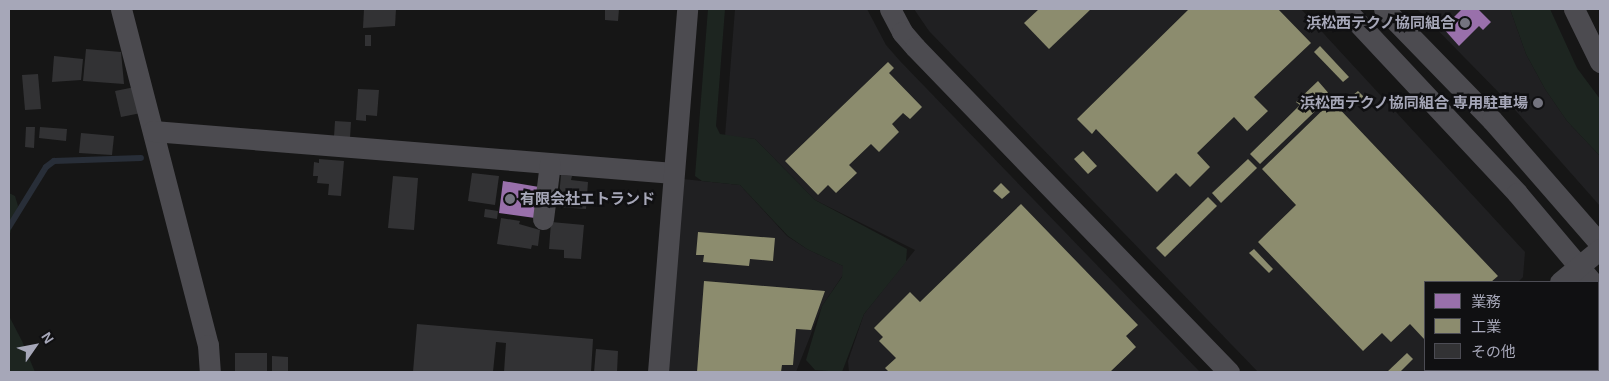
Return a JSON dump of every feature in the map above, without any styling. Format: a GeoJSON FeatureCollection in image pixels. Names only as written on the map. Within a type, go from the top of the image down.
{"type":"FeatureCollection","features":[{"type":"Feature","properties":{"kind":"street"},"geometry":{"type":"LineString","coordinates":[[121,9],[208,344],[210,372]]}},
{"type":"Feature","properties":{"kind":"street"},"geometry":{"type":"LineString","coordinates":[[658,372],[687,9]]}},
{"type":"Feature","properties":{"kind":"street"},"geometry":{"type":"LineString","coordinates":[[890,9],[902,32],[915,46],[1229,372]]}},
{"type":"Feature","properties":{"kind":"street"},"geometry":{"type":"LineString","coordinates":[[1345,9],[1511,186],[1585,274]]}},
{"type":"Feature","properties":{"kind":"street"},"geometry":{"type":"LineString","coordinates":[[1384,9],[1510,140],[1600,244]]}},
{"type":"Feature","properties":{"kind":"street"},"geometry":{"type":"LineString","coordinates":[[1574,9],[1600,62]]}},
{"type":"Feature","properties":{"kind":"street"},"geometry":{"type":"LineString","coordinates":[[153,131],[673,173]]}},
{"type":"Feature","properties":{"kind":"street"},"geometry":{"type":"LineString","coordinates":[[543,218],[550,163]]}},
{"type":"Feature","properties":{"kind":"street"},"geometry":{"type":"LineString","coordinates":[[1563,281],[1585,274],[1600,249]]}},
{"type":"Feature","properties":{"kind":"shaded area"},"geometry":{"type":"Polygon","coordinates":[[[708,9],[725,9],[716,126],[720,134],[755,139],[815,200],[907,249],[906,262],[864,314],[842,372],[815,370],[806,360],[822,306],[842,277],[843,266],[807,249],[788,236],[740,185],[702,181],[695,176],[708,9]]]}},
{"type":"Feature","properties":{"kind":"shaded area"},"geometry":{"type":"Polygon","coordinates":[[[735,9],[867,9],[886,45],[900,61],[1200,372],[849,372],[848,361],[864,314],[915,250],[815,200],[755,139],[725,136],[735,9]]]}},
{"type":"Feature","properties":{"kind":"shaded area"},"geometry":{"type":"Polygon","coordinates":[[[914,9],[1301,9],[1525,252],[1523,277],[1519,281],[1424,281],[1424,371],[1428,371],[1426,372],[1258,372],[929,31],[914,9]]]}},
{"type":"Feature","properties":{"kind":"shaded area","name":"浜松西テクノ協同組合 専用駐車場"},"geometry":{"type":"Polygon","coordinates":[[[1417,9],[1510,9],[1526,54],[1545,89],[1567,121],[1600,156],[1600,206],[1509,103],[1417,9]]]}},
{"type":"Feature","properties":{"kind":"shaded area"},"geometry":{"type":"Polygon","coordinates":[[[1510,9],[1550,9],[1577,68],[1600,99],[1600,156],[1567,121],[1545,89],[1526,54],[1510,9]]]}},
{"type":"Feature","properties":{"kind":"shaded area"},"geometry":{"type":"Polygon","coordinates":[[[683,179],[740,185],[787,236],[807,249],[843,266],[845,272],[822,306],[796,372],[668,372],[683,179]]]}},
{"type":"Feature","properties":{"kind":"shaded area"},"geometry":{"type":"Polygon","coordinates":[[[9,193],[15,196],[18,206],[9,237],[9,193]]]}},
{"type":"Feature","properties":{"kind":"shaded area"},"geometry":{"type":"Polygon","coordinates":[[[9,316],[22,341],[35,372],[9,372],[9,316]]]}},
{"type":"Feature","properties":{"kind":"shaded area"},"geometry":{"type":"Polygon","coordinates":[[[1599,357],[1600,372],[1504,372],[1599,371],[1599,357]]]}},
{"type":"Feature","properties":{"kind":"building: 業務"},"geometry":{"type":"Polygon","coordinates":[[[1462,9],[1478,9],[1491,22],[1483,30],[1479,26],[1459,46],[1443,28],[1462,9]]]}},
{"type":"Feature","properties":{"kind":"building: 業務"},"geometry":{"type":"Polygon","coordinates":[[[503,181],[539,187],[535,218],[499,213],[503,181]]]}},
{"type":"Feature","properties":{"kind":"building: 工業"},"geometry":{"type":"Polygon","coordinates":[[[1039,9],[1091,9],[1049,49],[1024,23],[1039,9]]]}},
{"type":"Feature","properties":{"kind":"building: 工業"},"geometry":{"type":"Polygon","coordinates":[[[1189,9],[1278,9],[1311,43],[1254,97],[1268,111],[1247,131],[1234,117],[1197,153],[1210,167],[1190,187],[1176,173],[1157,192],[1096,129],[1092,134],[1077,119],[1189,9]]]}},
{"type":"Feature","properties":{"kind":"building: 工業"},"geometry":{"type":"Polygon","coordinates":[[[1320,46],[1349,77],[1343,82],[1314,52],[1320,46]]]}},
{"type":"Feature","properties":{"kind":"building: 工業"},"geometry":{"type":"Polygon","coordinates":[[[888,62],[894,68],[889,73],[922,107],[910,119],[903,113],[892,124],[899,132],[879,152],[871,144],[849,165],[857,173],[836,193],[828,185],[818,195],[785,161],[888,62]]]}},
{"type":"Feature","properties":{"kind":"building: 工業"},"geometry":{"type":"Polygon","coordinates":[[[1318,81],[1331,96],[1260,164],[1250,154],[1300,105],[1296,102],[1318,81]]]}},
{"type":"Feature","properties":{"kind":"building: 工業"},"geometry":{"type":"Polygon","coordinates":[[[1358,91],[1364,97],[1358,102],[1352,96],[1358,91]]]}},
{"type":"Feature","properties":{"kind":"building: 工業"},"geometry":{"type":"Polygon","coordinates":[[[1332,101],[1498,276],[1492,281],[1424,281],[1424,339],[1410,324],[1391,342],[1382,333],[1363,351],[1258,242],[1296,205],[1262,169],[1332,101]]]}},
{"type":"Feature","properties":{"kind":"building: 工業"},"geometry":{"type":"Polygon","coordinates":[[[1083,151],[1097,166],[1088,174],[1074,159],[1083,151]]]}},
{"type":"Feature","properties":{"kind":"building: 工業"},"geometry":{"type":"Polygon","coordinates":[[[1248,159],[1257,168],[1221,203],[1212,193],[1248,159]]]}},
{"type":"Feature","properties":{"kind":"building: 工業"},"geometry":{"type":"Polygon","coordinates":[[[1001,183],[1010,192],[1002,199],[993,191],[1001,183]]]}},
{"type":"Feature","properties":{"kind":"building: 工業"},"geometry":{"type":"Polygon","coordinates":[[[1208,197],[1217,206],[1165,257],[1156,248],[1208,197]]]}},
{"type":"Feature","properties":{"kind":"building: 工業"},"geometry":{"type":"Polygon","coordinates":[[[1021,204],[1138,325],[1126,336],[1136,347],[1110,372],[889,372],[885,368],[896,358],[879,341],[883,337],[874,328],[910,292],[920,302],[1021,204]]]}},
{"type":"Feature","properties":{"kind":"building: 工業"},"geometry":{"type":"Polygon","coordinates":[[[698,232],[775,238],[773,261],[750,259],[749,266],[703,262],[704,255],[696,255],[698,232]]]}},
{"type":"Feature","properties":{"kind":"building: 工業"},"geometry":{"type":"Polygon","coordinates":[[[1254,249],[1273,269],[1269,273],[1249,253],[1254,249]]]}},
{"type":"Feature","properties":{"kind":"building: 工業"},"geometry":{"type":"Polygon","coordinates":[[[704,281],[825,291],[811,330],[796,329],[793,365],[782,365],[781,372],[697,372],[704,281]]]}},
{"type":"Feature","properties":{"kind":"building: 工業"},"geometry":{"type":"Polygon","coordinates":[[[1407,353],[1413,359],[1400,372],[1387,372],[1407,353]]]}},
{"type":"Feature","properties":{"kind":"building: その他"},"geometry":{"type":"Polygon","coordinates":[[[364,9],[396,9],[395,26],[363,28],[364,9]]]}},
{"type":"Feature","properties":{"kind":"building: その他"},"geometry":{"type":"Polygon","coordinates":[[[605,9],[619,9],[618,21],[605,20],[605,9]]]}},
{"type":"Feature","properties":{"kind":"building: その他"},"geometry":{"type":"Polygon","coordinates":[[[365,35],[371,35],[371,46],[365,46],[365,35]]]}},
{"type":"Feature","properties":{"kind":"building: その他"},"geometry":{"type":"Polygon","coordinates":[[[86,49],[121,52],[124,84],[83,81],[86,49]]]}},
{"type":"Feature","properties":{"kind":"building: その他"},"geometry":{"type":"Polygon","coordinates":[[[54,56],[83,59],[81,80],[52,82],[54,56]]]}},
{"type":"Feature","properties":{"kind":"building: その他"},"geometry":{"type":"Polygon","coordinates":[[[38,74],[41,109],[25,110],[22,75],[38,74]]]}},
{"type":"Feature","properties":{"kind":"building: その他"},"geometry":{"type":"Polygon","coordinates":[[[135,87],[141,113],[121,117],[115,91],[135,87]]]}},
{"type":"Feature","properties":{"kind":"building: その他"},"geometry":{"type":"Polygon","coordinates":[[[358,89],[379,90],[377,116],[366,115],[366,121],[356,120],[358,89]]]}},
{"type":"Feature","properties":{"kind":"building: その他"},"geometry":{"type":"Polygon","coordinates":[[[335,121],[351,122],[350,138],[334,137],[335,121]]]}},
{"type":"Feature","properties":{"kind":"building: その他"},"geometry":{"type":"Polygon","coordinates":[[[26,127],[35,127],[34,148],[25,147],[26,127]]]}},
{"type":"Feature","properties":{"kind":"building: その他"},"geometry":{"type":"Polygon","coordinates":[[[40,127],[67,129],[66,141],[39,138],[40,127]]]}},
{"type":"Feature","properties":{"kind":"building: その他"},"geometry":{"type":"Polygon","coordinates":[[[81,133],[114,136],[112,155],[79,153],[81,133]]]}},
{"type":"Feature","properties":{"kind":"building: その他"},"geometry":{"type":"Polygon","coordinates":[[[319,159],[344,161],[341,196],[328,195],[329,184],[317,183],[318,176],[313,176],[314,162],[319,163],[319,159]]]}},
{"type":"Feature","properties":{"kind":"building: その他"},"geometry":{"type":"Polygon","coordinates":[[[472,173],[499,176],[495,205],[468,201],[472,173]]]}},
{"type":"Feature","properties":{"kind":"building: その他"},"geometry":{"type":"Polygon","coordinates":[[[561,175],[572,176],[571,180],[588,182],[586,209],[558,207],[561,175]]]}},
{"type":"Feature","properties":{"kind":"building: その他"},"geometry":{"type":"Polygon","coordinates":[[[393,176],[418,178],[414,230],[388,228],[393,176]]]}},
{"type":"Feature","properties":{"kind":"building: その他"},"geometry":{"type":"Polygon","coordinates":[[[485,209],[498,211],[497,219],[484,217],[485,209]]]}},
{"type":"Feature","properties":{"kind":"building: その他"},"geometry":{"type":"Polygon","coordinates":[[[501,218],[520,221],[519,224],[540,230],[538,246],[532,245],[531,249],[497,244],[501,218]]]}},
{"type":"Feature","properties":{"kind":"building: その他"},"geometry":{"type":"Polygon","coordinates":[[[551,222],[584,225],[581,259],[564,258],[564,250],[549,249],[551,222]]]}},
{"type":"Feature","properties":{"kind":"building: その他"},"geometry":{"type":"Polygon","coordinates":[[[417,324],[593,339],[591,372],[504,372],[506,343],[496,342],[493,372],[413,372],[417,324]]]}},
{"type":"Feature","properties":{"kind":"building: その他"},"geometry":{"type":"Polygon","coordinates":[[[596,349],[618,351],[617,372],[594,372],[596,349]]]}},
{"type":"Feature","properties":{"kind":"building: その他"},"geometry":{"type":"Polygon","coordinates":[[[235,353],[267,353],[267,372],[235,372],[235,353]]]}},
{"type":"Feature","properties":{"kind":"building: その他"},"geometry":{"type":"Polygon","coordinates":[[[272,356],[288,357],[288,372],[272,372],[272,356]]]}},
{"type":"Feature","properties":{"kind":"waterway"},"geometry":{"type":"LineString","coordinates":[[9,227],[46,167],[54,161],[141,158]]}},
{"type":"Feature","properties":{"kind":"place","name":"浜松西テクノ協同組合"},"geometry":{"type":"Point","coordinates":[1465,23]}},
{"type":"Feature","properties":{"kind":"place","name":"浜松西テクノ協同組合 専用駐車場"},"geometry":{"type":"Point","coordinates":[1538,103]}},
{"type":"Feature","properties":{"kind":"place","name":"有限会社エトランド"},"geometry":{"type":"Point","coordinates":[510,199]}}]}
